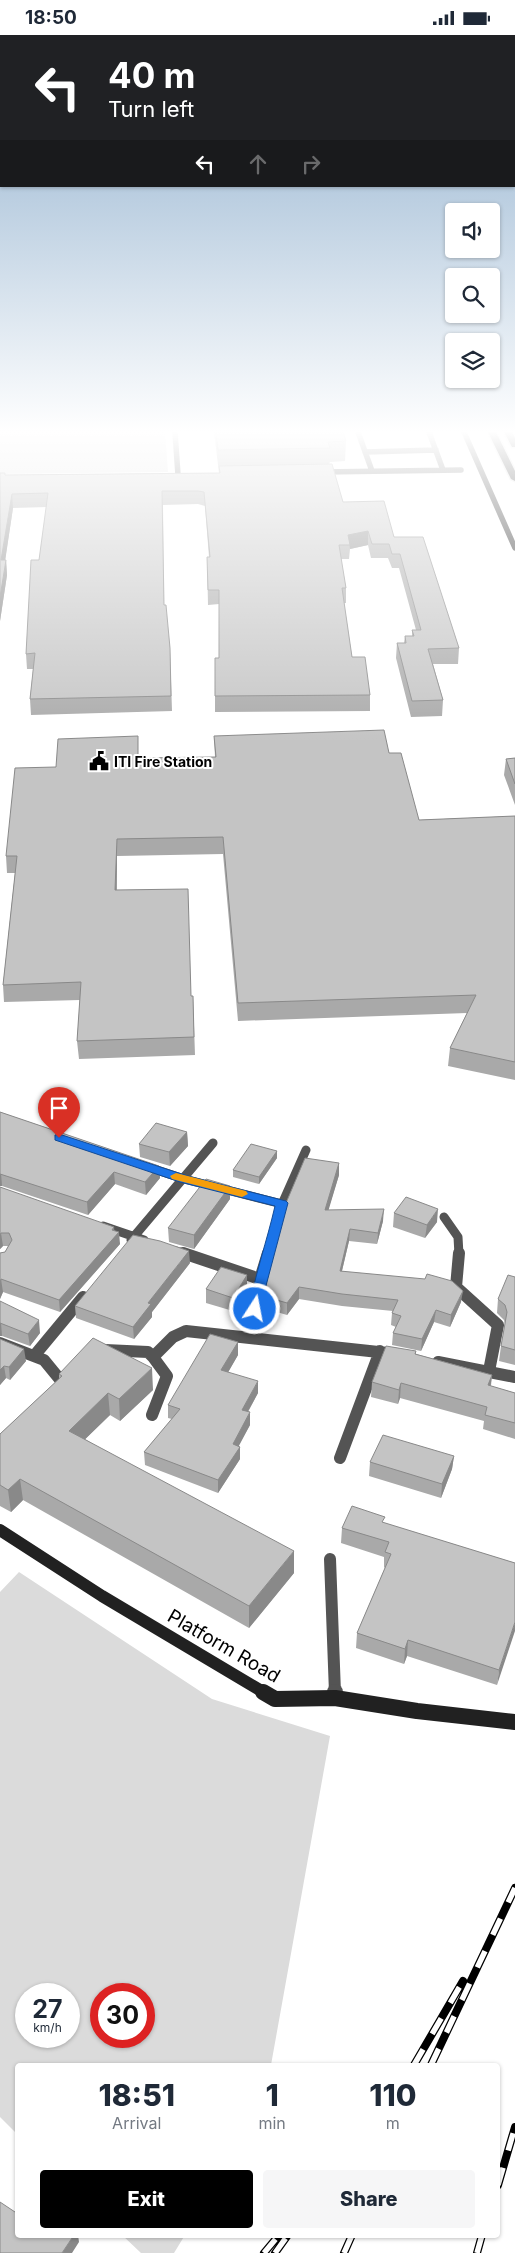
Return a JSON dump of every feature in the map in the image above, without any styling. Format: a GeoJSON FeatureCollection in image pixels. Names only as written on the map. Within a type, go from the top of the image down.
{"type":"FeatureCollection","features":[{"type":"Feature","properties":{"kind":"street"},"geometry":{"type":"LineString","coordinates":[[510,536],[515,548]]}},
{"type":"Feature","properties":{"kind":"street"},"geometry":{"type":"LineString","coordinates":[[122,1252],[213,1143]]}},
{"type":"Feature","properties":{"kind":"street"},"geometry":{"type":"LineString","coordinates":[[249,1338],[260,1279],[282,1203],[306,1150]]}},
{"type":"Feature","properties":{"kind":"street"},"geometry":{"type":"LineString","coordinates":[[137,1164],[184,1179],[282,1203]]}},
{"type":"Feature","properties":{"kind":"street"},"geometry":{"type":"LineString","coordinates":[[444,1217],[458,1237],[459,1268],[456,1287],[498,1325],[490,1371]]}},
{"type":"Feature","properties":{"kind":"street"},"geometry":{"type":"LineString","coordinates":[[89,1222],[260,1279]]}},
{"type":"Feature","properties":{"kind":"street"},"geometry":{"type":"LineString","coordinates":[[34,1356],[90,1289]]}},
{"type":"Feature","properties":{"kind":"street"},"geometry":{"type":"LineString","coordinates":[[153,1357],[173,1337],[186,1331],[380,1351],[407,1356]]}},
{"type":"Feature","properties":{"kind":"street"},"geometry":{"type":"LineString","coordinates":[[0,1343],[44,1360],[62,1382]]}},
{"type":"Feature","properties":{"kind":"street"},"geometry":{"type":"LineString","coordinates":[[93,1350],[148,1352],[153,1357],[167,1376],[152,1415]]}},
{"type":"Feature","properties":{"kind":"street"},"geometry":{"type":"LineString","coordinates":[[340,1457],[380,1351]]}},
{"type":"Feature","properties":{"kind":"street"},"geometry":{"type":"LineString","coordinates":[[425,1359],[515,1377]]}},
{"type":"Feature","properties":{"kind":"street","name":"Platform Road"},"geometry":{"type":"LineString","coordinates":[[0,1530],[102,1596],[275,1699],[334,1698],[417,1711],[515,1722]]}},
{"type":"Feature","properties":{"kind":"street"},"geometry":{"type":"LineString","coordinates":[[330,1559],[334,1698]]}},
{"type":"Feature","properties":{"kind":"shaded area"},"geometry":{"type":"Polygon","coordinates":[[[19,1572],[212,1699],[330,1736],[271,2063],[15,2063],[15,2132],[0,2117],[0,1592],[19,1572]]]}},
{"type":"Feature","properties":{"kind":"shaded area"},"geometry":{"type":"Polygon","coordinates":[[[125,2238],[183,2238],[174,2253],[141,2253],[125,2238]]]}},
{"type":"Feature","properties":{"kind":"building"},"geometry":{"type":"Polygon","coordinates":[[[0,536],[5,536],[1,560],[6,560],[0,597],[0,536]]]}},
{"type":"Feature","properties":{"kind":"building"},"geometry":{"type":"Polygon","coordinates":[[[42,536],[163,536],[164,605],[166,605],[170,648],[171,696],[30,699],[35,653],[26,654],[31,560],[39,560],[42,536]]]}},
{"type":"Feature","properties":{"kind":"building"},"geometry":{"type":"Polygon","coordinates":[[[208,536],[348,536],[350,545],[339,545],[346,588],[342,588],[352,657],[365,657],[370,695],[215,696],[215,658],[219,658],[219,590],[208,590],[207,557],[210,557],[208,536]]]}},
{"type":"Feature","properties":{"kind":"building"},"geometry":{"type":"Polygon","coordinates":[[[369,536],[423,537],[459,648],[428,649],[443,700],[412,701],[397,643],[406,643],[405,636],[414,636],[412,630],[421,630],[400,554],[392,554],[389,544],[372,544],[369,536]]]}},
{"type":"Feature","properties":{"kind":"building"},"geometry":{"type":"Polygon","coordinates":[[[384,730],[389,753],[401,753],[419,820],[515,816],[515,1062],[450,1048],[476,995],[238,1003],[223,837],[117,839],[115,890],[188,889],[194,1037],[77,1041],[81,982],[3,985],[17,856],[6,856],[15,768],[56,767],[58,739],[138,736],[138,758],[216,757],[214,736],[384,730]]]}},
{"type":"Feature","properties":{"kind":"building"},"geometry":{"type":"Polygon","coordinates":[[[515,758],[515,784],[506,759],[515,758]]]}},
{"type":"Feature","properties":{"kind":"building"},"geometry":{"type":"Polygon","coordinates":[[[0,1112],[159,1166],[145,1182],[114,1172],[87,1202],[0,1174],[0,1112]]]}},
{"type":"Feature","properties":{"kind":"building"},"geometry":{"type":"Polygon","coordinates":[[[156,1123],[187,1132],[169,1152],[139,1144],[156,1123]]]}},
{"type":"Feature","properties":{"kind":"building"},"geometry":{"type":"Polygon","coordinates":[[[251,1144],[277,1151],[259,1177],[233,1170],[251,1144]]]}},
{"type":"Feature","properties":{"kind":"building"},"geometry":{"type":"Polygon","coordinates":[[[305,1158],[339,1163],[325,1210],[384,1209],[378,1233],[350,1229],[340,1271],[425,1279],[427,1274],[452,1281],[463,1291],[451,1315],[436,1310],[422,1339],[393,1333],[401,1316],[392,1313],[398,1300],[299,1287],[287,1303],[263,1296],[286,1203],[305,1158]]]}},
{"type":"Feature","properties":{"kind":"building"},"geometry":{"type":"Polygon","coordinates":[[[206,1179],[230,1186],[194,1235],[168,1228],[206,1179]]]}},
{"type":"Feature","properties":{"kind":"building"},"geometry":{"type":"Polygon","coordinates":[[[0,1187],[114,1227],[112,1230],[119,1232],[59,1300],[1,1279],[0,1283],[0,1253],[5,1252],[12,1240],[9,1233],[1,1233],[0,1235],[0,1187]]]}},
{"type":"Feature","properties":{"kind":"building"},"geometry":{"type":"Polygon","coordinates":[[[406,1197],[438,1209],[427,1225],[394,1213],[406,1197]]]}},
{"type":"Feature","properties":{"kind":"building"},"geometry":{"type":"Polygon","coordinates":[[[133,1235],[160,1241],[189,1251],[148,1303],[151,1304],[133,1327],[75,1306],[133,1235]]]}},
{"type":"Feature","properties":{"kind":"building"},"geometry":{"type":"Polygon","coordinates":[[[221,1267],[247,1275],[233,1298],[206,1289],[221,1267]]]}},
{"type":"Feature","properties":{"kind":"building"},"geometry":{"type":"Polygon","coordinates":[[[508,1275],[515,1277],[515,1350],[501,1346],[507,1312],[505,1305],[498,1299],[508,1275]]]}},
{"type":"Feature","properties":{"kind":"building"},"geometry":{"type":"Polygon","coordinates":[[[0,1301],[39,1320],[28,1334],[0,1323],[0,1301]]]}},
{"type":"Feature","properties":{"kind":"building"},"geometry":{"type":"Polygon","coordinates":[[[210,1334],[238,1342],[221,1370],[258,1381],[242,1410],[250,1412],[233,1444],[240,1447],[218,1480],[144,1452],[180,1409],[168,1405],[210,1334]]]}},
{"type":"Feature","properties":{"kind":"building"},"geometry":{"type":"Polygon","coordinates":[[[93,1338],[152,1368],[119,1399],[108,1393],[69,1431],[294,1551],[249,1606],[20,1479],[8,1490],[0,1485],[0,1434],[62,1376],[59,1374],[93,1338]]]}},
{"type":"Feature","properties":{"kind":"building"},"geometry":{"type":"Polygon","coordinates":[[[0,1339],[24,1349],[9,1367],[4,1366],[0,1370],[0,1339]]]}},
{"type":"Feature","properties":{"kind":"building"},"geometry":{"type":"Polygon","coordinates":[[[386,1346],[416,1351],[415,1354],[492,1375],[488,1385],[515,1393],[515,1423],[485,1415],[487,1407],[401,1383],[399,1390],[372,1382],[386,1346]]]}},
{"type":"Feature","properties":{"kind":"building"},"geometry":{"type":"Polygon","coordinates":[[[383,1435],[454,1456],[442,1484],[370,1462],[383,1435]]]}},
{"type":"Feature","properties":{"kind":"building"},"geometry":{"type":"Polygon","coordinates":[[[352,1506],[385,1517],[382,1522],[515,1563],[515,1622],[499,1670],[408,1640],[405,1649],[357,1633],[391,1554],[385,1552],[389,1542],[342,1528],[352,1506]]]}},
{"type":"Feature","properties":{"kind":"building"},"geometry":{"type":"Polygon","coordinates":[[[0,2202],[15,2212],[15,2238],[72,2238],[62,2253],[0,2253],[0,2202]]]}},
{"type":"Feature","properties":{"kind":"railway"},"geometry":{"type":"LineString","coordinates":[[432,2063],[515,1888]]}},
{"type":"Feature","properties":{"kind":"railway"},"geometry":{"type":"LineString","coordinates":[[415,2063],[463,1981]]}},
{"type":"Feature","properties":{"kind":"railway"},"geometry":{"type":"LineString","coordinates":[[500,2178],[515,2127]]}},
{"type":"Feature","properties":{"kind":"railway"},"geometry":{"type":"LineString","coordinates":[[264,2253],[276,2238]]}},
{"type":"Feature","properties":{"kind":"railway"},"geometry":{"type":"LineString","coordinates":[[275,2253],[286,2238]]}},
{"type":"Feature","properties":{"kind":"railway"},"geometry":{"type":"LineString","coordinates":[[344,2253],[351,2238]]}},
{"type":"Feature","properties":{"kind":"railway"},"geometry":{"type":"LineString","coordinates":[[477,2253],[481,2238]]}},
{"type":"Feature","properties":{"kind":"slow traffic"},"geometry":{"type":"LineString","coordinates":[[176,1176],[242,1194]]}},
{"type":"Feature","properties":{"kind":"place","name":"ITI Fire Station"},"geometry":{"type":"Point","coordinates":[99,761]}},
{"type":"Feature","properties":{"kind":"route"},"geometry":{"type":"LineString","coordinates":[[59,1138],[184,1179],[282,1203],[260,1279],[255,1309]]}}]}
